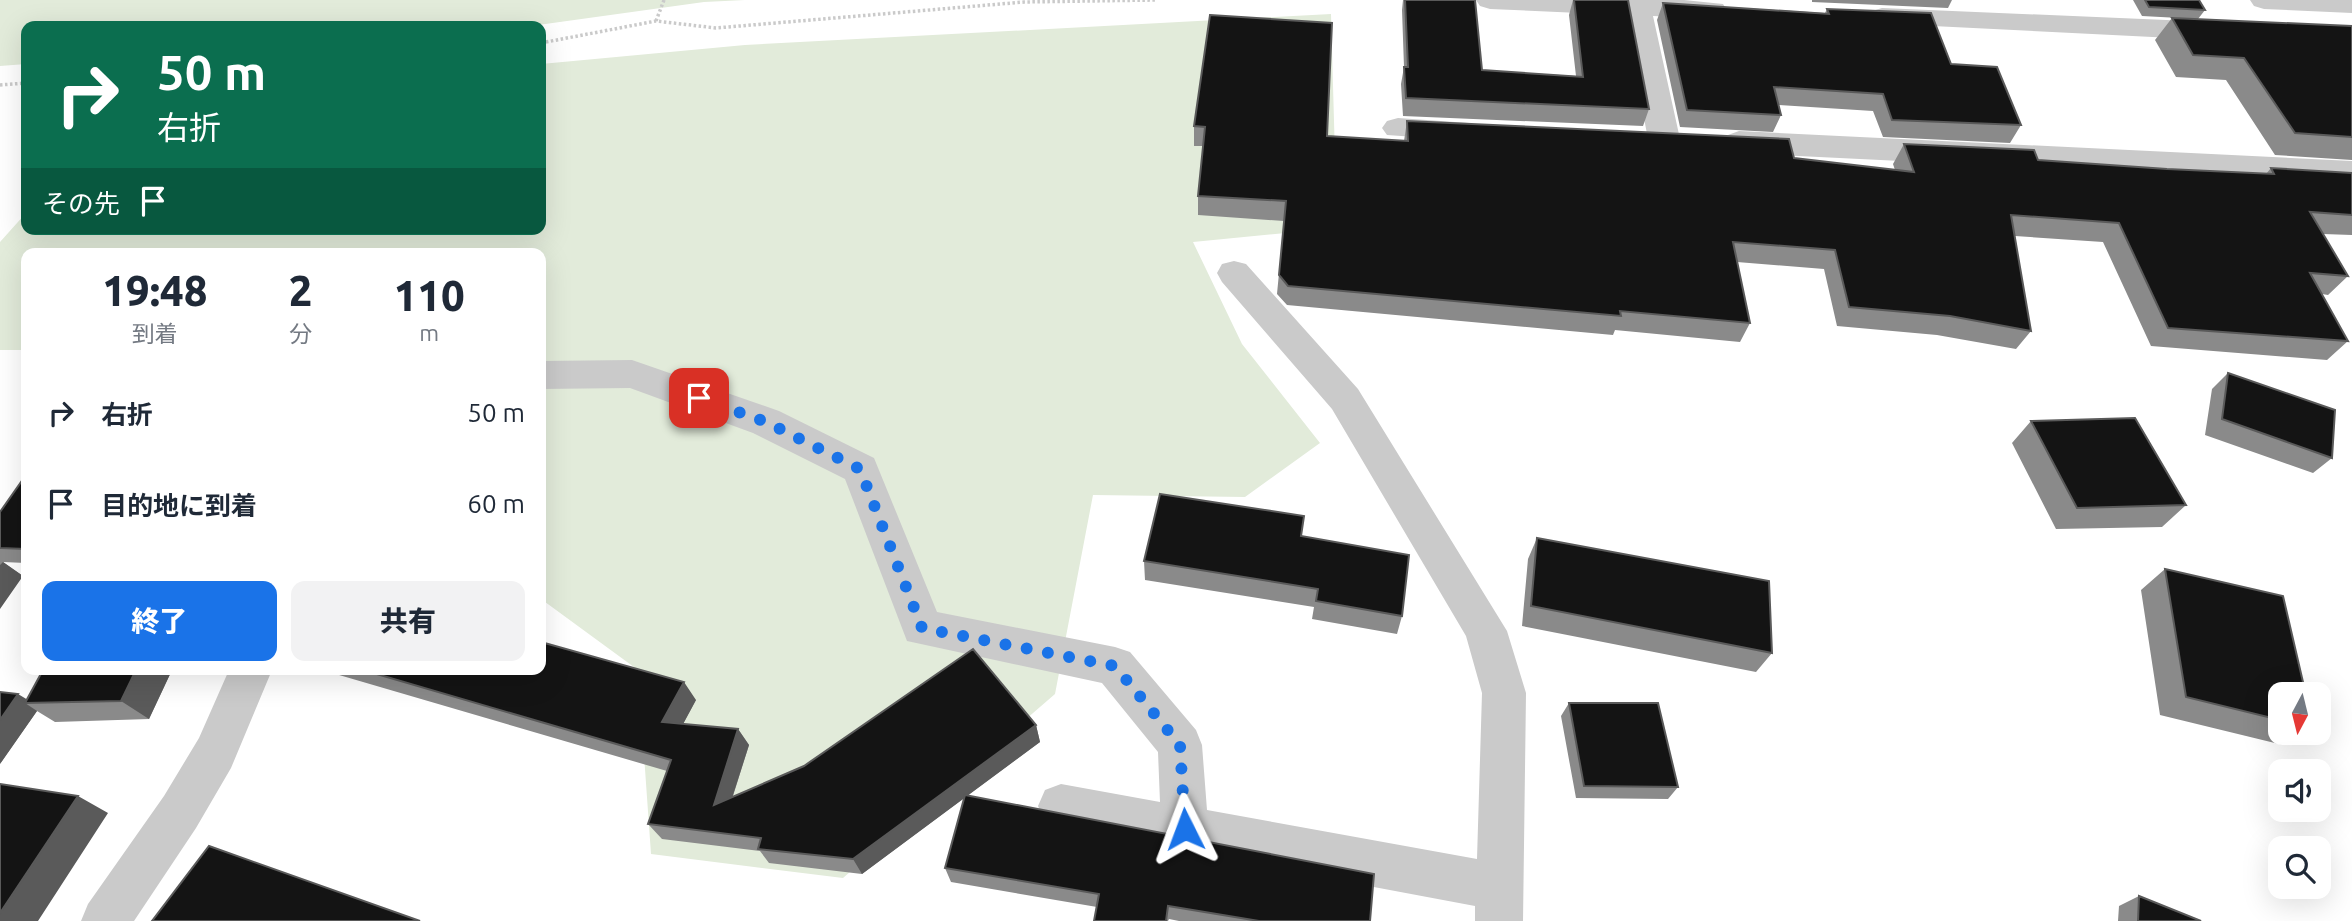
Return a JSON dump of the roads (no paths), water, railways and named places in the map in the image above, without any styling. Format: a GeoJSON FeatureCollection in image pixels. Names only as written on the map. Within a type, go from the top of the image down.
{"type":"FeatureCollection","features":[{"type":"Feature","properties":{"kind":"street"},"geometry":{"type":"LineString","coordinates":[[1490,0],[1745,11]]}},
{"type":"Feature","properties":{"kind":"street"},"geometry":{"type":"LineString","coordinates":[[2264,0],[2352,4]]}},
{"type":"Feature","properties":{"kind":"street"},"geometry":{"type":"LineString","coordinates":[[1637,7],[1675,139],[2352,172]]}},
{"type":"Feature","properties":{"kind":"street"},"geometry":{"type":"LineString","coordinates":[[1853,16],[2241,32]]}},
{"type":"Feature","properties":{"kind":"street"},"geometry":{"type":"LineString","coordinates":[[1398,128],[1491,132]]}},
{"type":"Feature","properties":{"kind":"street"},"geometry":{"type":"LineString","coordinates":[[1061,806],[1185,829],[1499,904],[1504,693],[1486,631],[1345,399],[1234,273]]}},
{"type":"Feature","properties":{"kind":"street"},"geometry":{"type":"LineString","coordinates":[[546,375],[632,374],[766,422],[860,469],[922,628],[1115,666],[1180,745],[1185,829]]}},
{"type":"Feature","properties":{"kind":"street"},"geometry":{"type":"LineString","coordinates":[[105,921],[180,812],[215,753],[249,675]]}}]}
